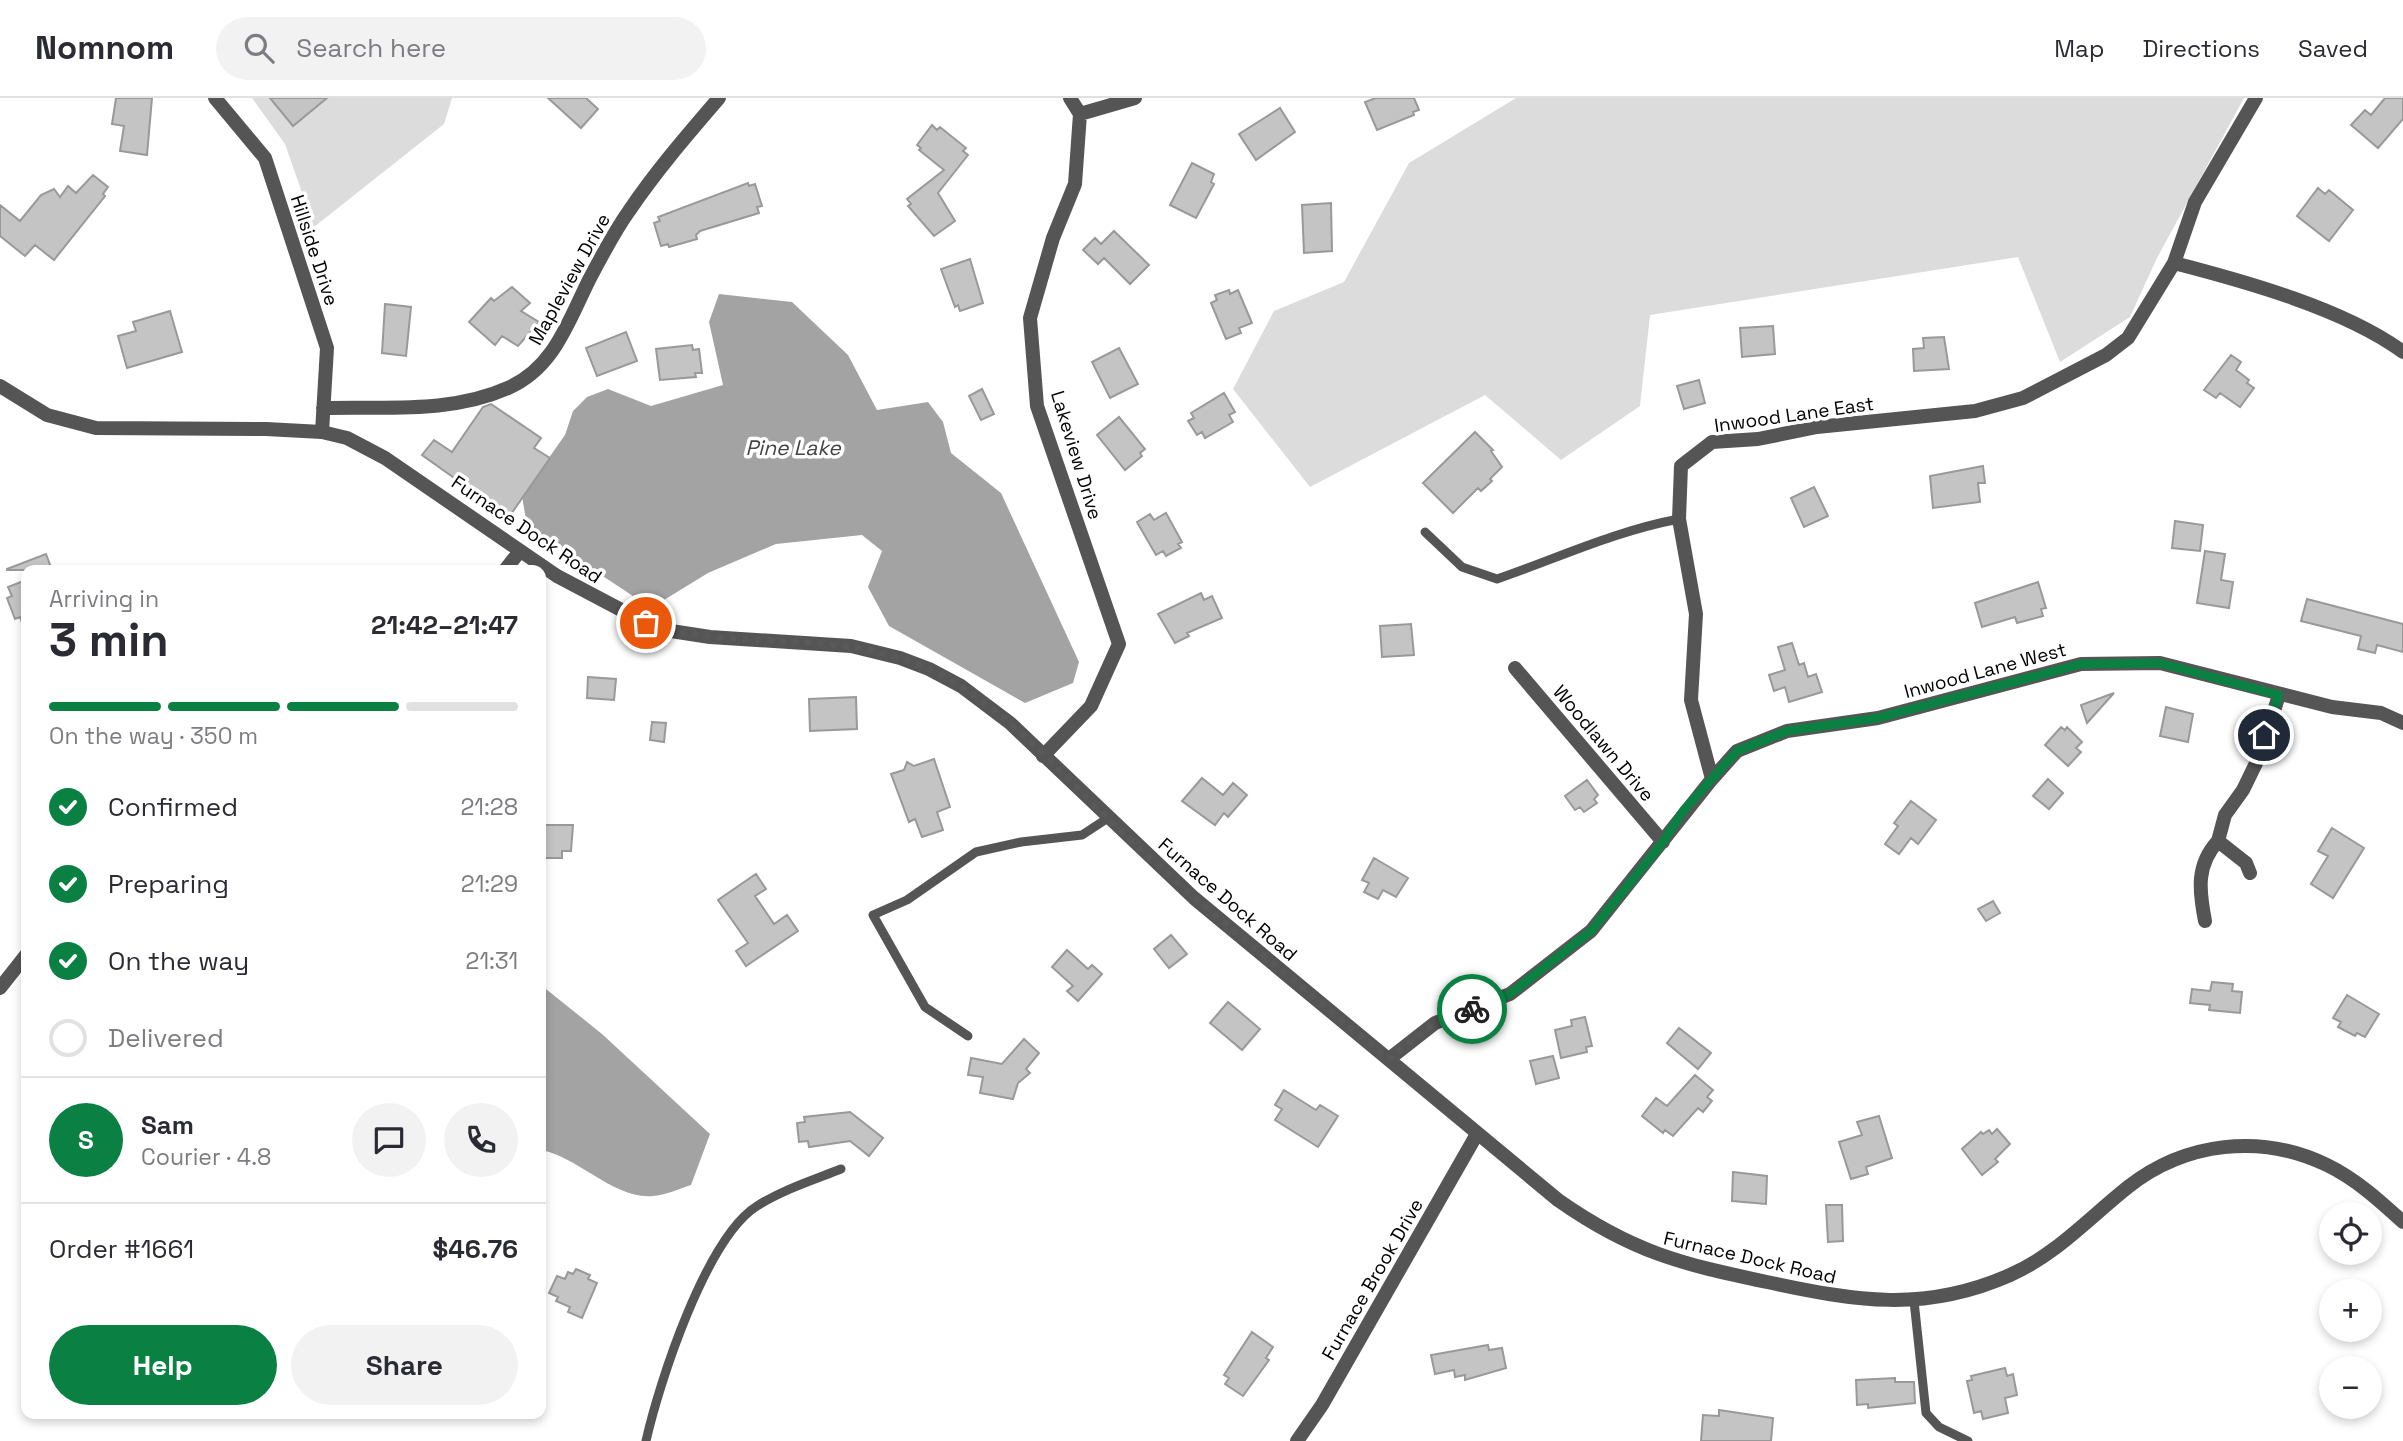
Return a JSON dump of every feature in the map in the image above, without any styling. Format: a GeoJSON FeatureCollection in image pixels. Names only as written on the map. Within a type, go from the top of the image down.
{"type":"FeatureCollection","features":[{"type":"Feature","properties":{"kind":"street","name":"Hillside Drive"},"geometry":{"type":"LineString","coordinates":[[215,98],[265,158],[327,348],[322,432]]}},
{"type":"Feature","properties":{"kind":"street","name":"Mapleview Drive"},"geometry":{"type":"LineString","coordinates":[[323,408],[422,408],[467,402],[508,388],[539,369],[567,330],[589,280],[629,210],[719,98]]}},
{"type":"Feature","properties":{"kind":"street"},"geometry":{"type":"LineString","coordinates":[[1070,98],[1080,114],[1135,98]]}},
{"type":"Feature","properties":{"kind":"street","name":"Inwood Lane East"},"geometry":{"type":"LineString","coordinates":[[1712,779],[1691,701],[1696,614],[1679,519],[1681,466],[1712,442],[1758,439],[1817,427],[1975,411],[2023,398],[2106,355],[2128,338],[2175,263],[2195,202],[2256,98]]}},
{"type":"Feature","properties":{"kind":"street","name":"Lakeview Drive"},"geometry":{"type":"LineString","coordinates":[[1043,756],[1091,706],[1119,644],[1037,406],[1030,318],[1053,238],[1075,184],[1080,114]]}},
{"type":"Feature","properties":{"kind":"street"},"geometry":{"type":"LineString","coordinates":[[2175,263],[2251,283],[2381,336],[2403,352]]}},
{"type":"Feature","properties":{"kind":"street","name":"Furnace Dock Road"},"geometry":{"type":"LineString","coordinates":[[0,386],[47,415],[96,428],[322,432],[347,438],[385,458],[543,565]]}},
{"type":"Feature","properties":{"kind":"street"},"geometry":{"type":"LineString","coordinates":[[509,565],[520,551]]}},
{"type":"Feature","properties":{"kind":"street","name":"Furnace Dock Road"},"geometry":{"type":"LineString","coordinates":[[546,567],[619,612],[671,631],[710,637],[851,646],[912,662],[961,686],[986,703],[1194,898],[1477,1134],[1577,1214],[1650,1253],[1693,1267],[1854,1300],[1914,1301],[1964,1292],[2013,1274],[2061,1243],[2149,1171],[2179,1157],[2213,1148],[2252,1146],[2308,1157],[2355,1181],[2403,1222]]}},
{"type":"Feature","properties":{"kind":"street","name":"Inwood Lane West"},"geometry":{"type":"LineString","coordinates":[[1712,779],[1737,751],[1787,731],[1878,718],[2081,664],[2160,663],[2332,708],[2381,713],[2403,723]]}},
{"type":"Feature","properties":{"kind":"street","name":"Woodlawn Drive"},"geometry":{"type":"LineString","coordinates":[[1514,668],[1663,842]]}},
{"type":"Feature","properties":{"kind":"street"},"geometry":{"type":"LineString","coordinates":[[2205,921],[2198,890],[2205,855],[2218,841],[2225,815],[2243,790],[2260,755],[2279,695]]}},
{"type":"Feature","properties":{"kind":"street"},"geometry":{"type":"LineString","coordinates":[[1389,1059],[1435,1023],[1510,994],[1591,931],[1663,842],[1684,810],[1712,779]]}},
{"type":"Feature","properties":{"kind":"street"},"geometry":{"type":"LineString","coordinates":[[2218,841],[2246,863],[2250,873]]}},
{"type":"Feature","properties":{"kind":"street"},"geometry":{"type":"LineString","coordinates":[[0,988],[21,961]]}},
{"type":"Feature","properties":{"kind":"street","name":"Furnace Brook Drive"},"geometry":{"type":"LineString","coordinates":[[1297,1441],[1322,1405],[1477,1134]]}},
{"type":"Feature","properties":{"kind":"lane"},"geometry":{"type":"LineString","coordinates":[[1425,532],[1462,567],[1497,579],[1580,545],[1639,526],[1679,519]]}},
{"type":"Feature","properties":{"kind":"lane"},"geometry":{"type":"LineString","coordinates":[[968,1036],[925,1006],[873,915],[907,900],[976,852],[1021,842],[1083,835],[1108,818]]}},
{"type":"Feature","properties":{"kind":"lane"},"geometry":{"type":"LineString","coordinates":[[646,1441],[655,1401],[707,1268],[729,1232],[756,1207],[841,1169]]}},
{"type":"Feature","properties":{"kind":"lane"},"geometry":{"type":"LineString","coordinates":[[1914,1301],[1926,1413],[1939,1427],[1968,1441]]}},
{"type":"Feature","properties":{"kind":"shaded area"},"geometry":{"type":"Polygon","coordinates":[[[252,98],[452,98],[444,124],[314,227],[285,144],[252,98]]]}},
{"type":"Feature","properties":{"kind":"shaded area"},"geometry":{"type":"Polygon","coordinates":[[[1516,98],[2244,98],[2157,258],[2130,317],[2060,362],[2018,257],[1650,315],[1640,406],[1561,460],[1485,395],[1310,487],[1233,389],[1274,311],[1344,282],[1409,163],[1516,98]]]}},
{"type":"Feature","properties":{"kind":"water","name":"Pine Lake"},"geometry":{"type":"Polygon","coordinates":[[[719,294],[792,302],[848,355],[877,410],[928,402],[943,422],[951,453],[1001,493],[1079,662],[1073,683],[1025,703],[889,626],[868,587],[882,551],[862,535],[776,544],[708,573],[664,600],[639,600],[527,526],[522,496],[565,435],[573,411],[587,397],[608,389],[651,406],[723,385],[709,322],[719,294]]]}},
{"type":"Feature","properties":{"kind":"water"},"geometry":{"type":"Polygon","coordinates":[[[546,989],[602,1034],[710,1134],[691,1185],[653,1196],[639,1195],[610,1185],[546,1151],[546,989]]]}},
{"type":"Feature","properties":{"kind":"building"},"geometry":{"type":"Polygon","coordinates":[[[116,98],[152,98],[147,155],[120,151],[124,126],[112,124],[116,98]]]}},
{"type":"Feature","properties":{"kind":"building"},"geometry":{"type":"Polygon","coordinates":[[[270,98],[327,98],[293,126],[270,98]]]}},
{"type":"Feature","properties":{"kind":"building"},"geometry":{"type":"Polygon","coordinates":[[[548,98],[586,98],[598,109],[581,128],[548,98]]]}},
{"type":"Feature","properties":{"kind":"building"},"geometry":{"type":"Polygon","coordinates":[[[1376,98],[1414,98],[1419,110],[1413,112],[1414,115],[1377,130],[1365,102],[1376,98]]]}},
{"type":"Feature","properties":{"kind":"building"},"geometry":{"type":"Polygon","coordinates":[[[2385,98],[2403,98],[2403,119],[2378,148],[2351,125],[2365,110],[2371,115],[2385,98]]]}},
{"type":"Feature","properties":{"kind":"building"},"geometry":{"type":"Polygon","coordinates":[[[1280,108],[1295,132],[1256,160],[1239,134],[1280,108]]]}},
{"type":"Feature","properties":{"kind":"building"},"geometry":{"type":"Polygon","coordinates":[[[932,125],[937,130],[940,127],[966,148],[963,151],[968,155],[938,193],[955,221],[934,236],[908,206],[911,204],[907,199],[944,170],[919,150],[921,148],[917,145],[932,125]]]}},
{"type":"Feature","properties":{"kind":"building"},"geometry":{"type":"Polygon","coordinates":[[[1192,163],[1214,174],[1211,182],[1214,184],[1196,218],[1170,205],[1192,163]]]}},
{"type":"Feature","properties":{"kind":"building"},"geometry":{"type":"Polygon","coordinates":[[[93,175],[108,187],[103,194],[105,196],[54,260],[35,245],[25,256],[0,236],[0,205],[20,221],[41,195],[54,189],[60,197],[68,186],[76,193],[93,175]]]}},
{"type":"Feature","properties":{"kind":"building"},"geometry":{"type":"Polygon","coordinates":[[[748,183],[749,186],[755,184],[762,206],[757,207],[759,213],[700,231],[696,235],[697,239],[669,247],[668,244],[661,246],[654,223],[660,221],[658,217],[748,183]]]}},
{"type":"Feature","properties":{"kind":"building"},"geometry":{"type":"Polygon","coordinates":[[[2318,188],[2325,194],[2329,190],[2353,210],[2329,241],[2297,216],[2318,188]]]}},
{"type":"Feature","properties":{"kind":"building"},"geometry":{"type":"Polygon","coordinates":[[[1331,203],[1332,251],[1304,253],[1302,205],[1331,203]]]}},
{"type":"Feature","properties":{"kind":"building"},"geometry":{"type":"Polygon","coordinates":[[[1114,231],[1149,265],[1130,284],[1104,258],[1098,264],[1083,250],[1095,238],[1101,244],[1114,231]]]}},
{"type":"Feature","properties":{"kind":"building"},"geometry":{"type":"Polygon","coordinates":[[[970,259],[983,303],[960,311],[958,305],[955,307],[941,269],[970,259]]]}},
{"type":"Feature","properties":{"kind":"building"},"geometry":{"type":"Polygon","coordinates":[[[512,287],[530,303],[521,311],[539,322],[518,346],[502,336],[495,345],[469,322],[491,298],[494,301],[512,287]]]}},
{"type":"Feature","properties":{"kind":"building"},"geometry":{"type":"Polygon","coordinates":[[[1229,290],[1230,294],[1238,290],[1252,323],[1239,328],[1241,333],[1226,339],[1211,303],[1217,300],[1215,295],[1229,290]]]}},
{"type":"Feature","properties":{"kind":"building"},"geometry":{"type":"Polygon","coordinates":[[[385,304],[411,307],[406,356],[382,353],[385,304]]]}},
{"type":"Feature","properties":{"kind":"building"},"geometry":{"type":"Polygon","coordinates":[[[170,311],[182,352],[127,368],[118,336],[136,331],[133,322],[170,311]]]}},
{"type":"Feature","properties":{"kind":"building"},"geometry":{"type":"Polygon","coordinates":[[[1773,326],[1775,354],[1742,357],[1740,328],[1773,326]]]}},
{"type":"Feature","properties":{"kind":"building"},"geometry":{"type":"Polygon","coordinates":[[[626,332],[637,361],[597,376],[586,348],[626,332]]]}},
{"type":"Feature","properties":{"kind":"building"},"geometry":{"type":"Polygon","coordinates":[[[1944,337],[1949,369],[1914,371],[1913,349],[1924,348],[1923,338],[1944,337]]]}},
{"type":"Feature","properties":{"kind":"building"},"geometry":{"type":"Polygon","coordinates":[[[692,345],[693,350],[699,349],[702,373],[695,373],[696,377],[660,380],[656,349],[692,345]]]}},
{"type":"Feature","properties":{"kind":"building"},"geometry":{"type":"Polygon","coordinates":[[[1119,348],[1138,384],[1110,398],[1092,362],[1119,348]]]}},
{"type":"Feature","properties":{"kind":"building"},"geometry":{"type":"Polygon","coordinates":[[[2231,355],[2241,362],[2236,370],[2249,380],[2247,383],[2254,388],[2240,407],[2220,393],[2216,398],[2204,390],[2231,355]]]}},
{"type":"Feature","properties":{"kind":"building"},"geometry":{"type":"Polygon","coordinates":[[[1699,380],[1705,403],[1684,409],[1677,386],[1699,380]]]}},
{"type":"Feature","properties":{"kind":"building"},"geometry":{"type":"Polygon","coordinates":[[[982,389],[994,414],[981,420],[969,396],[982,389]]]}},
{"type":"Feature","properties":{"kind":"building"},"geometry":{"type":"Polygon","coordinates":[[[1224,393],[1235,412],[1229,415],[1233,422],[1205,438],[1202,432],[1197,435],[1188,421],[1194,418],[1191,413],[1224,393]]]}},
{"type":"Feature","properties":{"kind":"building"},"geometry":{"type":"Polygon","coordinates":[[[491,404],[541,438],[534,448],[550,458],[509,517],[422,455],[434,440],[452,452],[483,407],[491,404]]]}},
{"type":"Feature","properties":{"kind":"building"},"geometry":{"type":"Polygon","coordinates":[[[1119,417],[1145,449],[1140,453],[1142,456],[1125,470],[1097,435],[1119,417]]]}},
{"type":"Feature","properties":{"kind":"building"},"geometry":{"type":"Polygon","coordinates":[[[1475,432],[1493,450],[1491,451],[1502,467],[1490,479],[1492,481],[1481,491],[1478,488],[1453,513],[1423,483],[1475,432]]]}},
{"type":"Feature","properties":{"kind":"building"},"geometry":{"type":"Polygon","coordinates":[[[1983,466],[1985,483],[1978,483],[1980,502],[1933,508],[1930,476],[1983,466]]]}},
{"type":"Feature","properties":{"kind":"building"},"geometry":{"type":"Polygon","coordinates":[[[1814,487],[1828,516],[1804,527],[1791,498],[1814,487]]]}},
{"type":"Feature","properties":{"kind":"building"},"geometry":{"type":"Polygon","coordinates":[[[1166,513],[1182,542],[1178,544],[1181,548],[1166,556],[1163,551],[1156,555],[1137,522],[1150,514],[1154,520],[1166,513]]]}},
{"type":"Feature","properties":{"kind":"building"},"geometry":{"type":"Polygon","coordinates":[[[2175,521],[2203,525],[2200,551],[2172,548],[2175,521]]]}},
{"type":"Feature","properties":{"kind":"building"},"geometry":{"type":"Polygon","coordinates":[[[2205,551],[2225,554],[2221,580],[2233,582],[2229,608],[2197,603],[2205,551]]]}},
{"type":"Feature","properties":{"kind":"building"},"geometry":{"type":"Polygon","coordinates":[[[46,554],[50,565],[21,565],[21,570],[7,569],[46,554]]]}},
{"type":"Feature","properties":{"kind":"building"},"geometry":{"type":"Polygon","coordinates":[[[21,582],[21,620],[20,617],[15,619],[7,598],[12,596],[8,587],[21,582]]]}},
{"type":"Feature","properties":{"kind":"building"},"geometry":{"type":"Polygon","coordinates":[[[2038,582],[2046,608],[2041,609],[2043,616],[2017,623],[2015,617],[1982,627],[1975,603],[2038,582]]]}},
{"type":"Feature","properties":{"kind":"building"},"geometry":{"type":"Polygon","coordinates":[[[1201,593],[1204,600],[1212,596],[1222,618],[1187,633],[1189,636],[1175,643],[1158,614],[1201,593]]]}},
{"type":"Feature","properties":{"kind":"building"},"geometry":{"type":"Polygon","coordinates":[[[2307,599],[2403,624],[2403,652],[2377,645],[2375,653],[2358,649],[2361,636],[2301,621],[2307,599]]]}},
{"type":"Feature","properties":{"kind":"building"},"geometry":{"type":"Polygon","coordinates":[[[1411,624],[1414,655],[1382,657],[1380,626],[1411,624]]]}},
{"type":"Feature","properties":{"kind":"building"},"geometry":{"type":"Polygon","coordinates":[[[1792,643],[1799,665],[1804,663],[1808,677],[1816,674],[1822,692],[1789,702],[1785,687],[1774,691],[1769,675],[1785,670],[1778,647],[1792,643]]]}},
{"type":"Feature","properties":{"kind":"building"},"geometry":{"type":"Polygon","coordinates":[[[588,677],[616,679],[614,700],[587,698],[588,677]]]}},
{"type":"Feature","properties":{"kind":"building"},"geometry":{"type":"Polygon","coordinates":[[[2114,693],[2087,723],[2081,705],[2114,693]]]}},
{"type":"Feature","properties":{"kind":"building"},"geometry":{"type":"Polygon","coordinates":[[[856,697],[857,729],[810,731],[809,699],[856,697]]]}},
{"type":"Feature","properties":{"kind":"building"},"geometry":{"type":"Polygon","coordinates":[[[2166,707],[2193,714],[2188,742],[2160,736],[2166,707]]]}},
{"type":"Feature","properties":{"kind":"building"},"geometry":{"type":"Polygon","coordinates":[[[652,722],[666,723],[664,742],[650,740],[652,722]]]}},
{"type":"Feature","properties":{"kind":"building"},"geometry":{"type":"Polygon","coordinates":[[[2061,727],[2065,730],[2067,727],[2082,742],[2076,748],[2081,752],[2068,766],[2045,745],[2061,727]]]}},
{"type":"Feature","properties":{"kind":"building"},"geometry":{"type":"Polygon","coordinates":[[[934,759],[950,807],[937,812],[943,830],[922,837],[915,819],[909,822],[891,774],[904,770],[907,762],[914,766],[934,759]]]}},
{"type":"Feature","properties":{"kind":"building"},"geometry":{"type":"Polygon","coordinates":[[[1202,778],[1223,795],[1233,783],[1247,795],[1228,817],[1224,813],[1215,825],[1182,801],[1202,778]]]}},
{"type":"Feature","properties":{"kind":"building"},"geometry":{"type":"Polygon","coordinates":[[[2048,779],[2063,793],[2049,809],[2033,796],[2048,779]]]}},
{"type":"Feature","properties":{"kind":"building"},"geometry":{"type":"Polygon","coordinates":[[[1587,780],[1598,795],[1594,799],[1597,803],[1584,812],[1580,807],[1575,810],[1565,796],[1587,780]]]}},
{"type":"Feature","properties":{"kind":"building"},"geometry":{"type":"Polygon","coordinates":[[[1911,801],[1936,820],[1918,844],[1911,838],[1899,854],[1885,844],[1898,826],[1894,823],[1911,801]]]}},
{"type":"Feature","properties":{"kind":"building"},"geometry":{"type":"Polygon","coordinates":[[[546,825],[573,825],[571,851],[562,851],[562,858],[546,858],[546,825]]]}},
{"type":"Feature","properties":{"kind":"building"},"geometry":{"type":"Polygon","coordinates":[[[2332,828],[2364,848],[2333,898],[2311,884],[2328,856],[2318,851],[2332,828]]]}},
{"type":"Feature","properties":{"kind":"building"},"geometry":{"type":"Polygon","coordinates":[[[1374,858],[1408,878],[1396,897],[1383,890],[1378,899],[1364,892],[1369,883],[1362,880],[1374,858]]]}},
{"type":"Feature","properties":{"kind":"building"},"geometry":{"type":"Polygon","coordinates":[[[756,874],[766,889],[755,896],[774,924],[787,915],[798,931],[746,966],[736,951],[748,943],[718,900],[756,874]]]}},
{"type":"Feature","properties":{"kind":"building"},"geometry":{"type":"Polygon","coordinates":[[[1993,901],[2000,913],[1986,921],[1978,909],[1993,901]]]}},
{"type":"Feature","properties":{"kind":"building"},"geometry":{"type":"Polygon","coordinates":[[[1171,935],[1187,954],[1169,968],[1154,949],[1171,935]]]}},
{"type":"Feature","properties":{"kind":"building"},"geometry":{"type":"Polygon","coordinates":[[[1067,950],[1088,969],[1092,965],[1102,974],[1078,1001],[1067,991],[1073,986],[1052,967],[1067,950]]]}},
{"type":"Feature","properties":{"kind":"building"},"geometry":{"type":"Polygon","coordinates":[[[2212,982],[2233,984],[2232,991],[2242,992],[2240,1013],[2209,1010],[2210,1005],[2190,1003],[2192,989],[2210,991],[2212,982]]]}},
{"type":"Feature","properties":{"kind":"building"},"geometry":{"type":"Polygon","coordinates":[[[2347,995],[2379,1014],[2365,1037],[2357,1033],[2355,1036],[2338,1027],[2341,1022],[2333,1018],[2347,995]]]}},
{"type":"Feature","properties":{"kind":"building"},"geometry":{"type":"Polygon","coordinates":[[[1228,1002],[1260,1029],[1242,1050],[1210,1023],[1228,1002]]]}},
{"type":"Feature","properties":{"kind":"building"},"geometry":{"type":"Polygon","coordinates":[[[1585,1017],[1592,1046],[1586,1047],[1587,1052],[1561,1058],[1555,1030],[1572,1026],[1571,1020],[1585,1017]]]}},
{"type":"Feature","properties":{"kind":"building"},"geometry":{"type":"Polygon","coordinates":[[[1679,1028],[1711,1053],[1698,1069],[1667,1043],[1679,1028]]]}},
{"type":"Feature","properties":{"kind":"building"},"geometry":{"type":"Polygon","coordinates":[[[1024,1039],[1039,1053],[1026,1069],[1030,1073],[1018,1083],[1013,1099],[980,1093],[983,1077],[968,1075],[971,1058],[1002,1064],[1024,1039]]]}},
{"type":"Feature","properties":{"kind":"building"},"geometry":{"type":"Polygon","coordinates":[[[1553,1056],[1559,1078],[1536,1084],[1530,1061],[1553,1056]]]}},
{"type":"Feature","properties":{"kind":"building"},"geometry":{"type":"Polygon","coordinates":[[[1695,1075],[1713,1090],[1707,1097],[1712,1101],[1703,1112],[1698,1108],[1673,1136],[1665,1130],[1663,1133],[1642,1116],[1656,1098],[1667,1106],[1695,1075]]]}},
{"type":"Feature","properties":{"kind":"building"},"geometry":{"type":"Polygon","coordinates":[[[1284,1090],[1316,1110],[1320,1105],[1338,1116],[1318,1147],[1275,1120],[1282,1109],[1275,1105],[1284,1090]]]}},
{"type":"Feature","properties":{"kind":"building"},"geometry":{"type":"Polygon","coordinates":[[[850,1112],[883,1138],[869,1156],[850,1141],[809,1147],[808,1141],[799,1142],[797,1123],[805,1122],[804,1117],[850,1112]]]}},
{"type":"Feature","properties":{"kind":"building"},"geometry":{"type":"Polygon","coordinates":[[[1879,1116],[1892,1158],[1866,1167],[1868,1174],[1851,1179],[1839,1142],[1862,1135],[1857,1122],[1879,1116]]]}},
{"type":"Feature","properties":{"kind":"building"},"geometry":{"type":"Polygon","coordinates":[[[1997,1129],[2010,1144],[1995,1159],[1998,1162],[1982,1175],[1962,1149],[1981,1132],[1983,1134],[1989,1130],[1992,1134],[1997,1129]]]}},
{"type":"Feature","properties":{"kind":"building"},"geometry":{"type":"Polygon","coordinates":[[[1733,1172],[1767,1176],[1766,1204],[1732,1201],[1733,1172]]]}},
{"type":"Feature","properties":{"kind":"building"},"geometry":{"type":"Polygon","coordinates":[[[1826,1205],[1842,1205],[1843,1241],[1828,1242],[1826,1205]]]}},
{"type":"Feature","properties":{"kind":"building"},"geometry":{"type":"Polygon","coordinates":[[[576,1269],[590,1275],[588,1279],[597,1283],[582,1318],[568,1312],[570,1307],[556,1301],[558,1297],[549,1293],[557,1276],[565,1279],[568,1272],[573,1274],[576,1269]]]}},
{"type":"Feature","properties":{"kind":"building"},"geometry":{"type":"Polygon","coordinates":[[[1252,1332],[1273,1347],[1266,1358],[1269,1360],[1243,1396],[1225,1384],[1229,1378],[1224,1375],[1252,1332]]]}},
{"type":"Feature","properties":{"kind":"building"},"geometry":{"type":"Polygon","coordinates":[[[1488,1345],[1489,1350],[1502,1348],[1506,1368],[1465,1380],[1465,1375],[1455,1377],[1454,1370],[1435,1374],[1431,1355],[1488,1345]]]}},
{"type":"Feature","properties":{"kind":"building"},"geometry":{"type":"Polygon","coordinates":[[[2005,1368],[2007,1376],[2013,1374],[2017,1395],[2005,1398],[2008,1413],[1983,1419],[1981,1411],[1974,1413],[1967,1381],[1972,1380],[1971,1376],[2005,1368]]]}},
{"type":"Feature","properties":{"kind":"building"},"geometry":{"type":"Polygon","coordinates":[[[1895,1378],[1895,1382],[1914,1382],[1915,1403],[1868,1408],[1868,1404],[1857,1405],[1856,1380],[1895,1378]]]}},
{"type":"Feature","properties":{"kind":"building"},"geometry":{"type":"Polygon","coordinates":[[[1719,1410],[1773,1418],[1771,1441],[1701,1441],[1703,1415],[1719,1416],[1719,1410]]]}},
{"type":"Feature","properties":{"kind":"way so far"},"geometry":{"type":"LineString","coordinates":[[646,623],[671,631],[710,637],[828,644],[872,650],[912,662],[961,686],[1010,723],[1194,898],[1389,1059],[1435,1023],[1472,1009]]}},
{"type":"Feature","properties":{"kind":"route"},"geometry":{"type":"LineString","coordinates":[[1472,1009],[1510,994],[1591,931],[1663,842],[1684,810],[1737,751],[1787,731],[1878,718],[2081,664],[2119,662],[2160,663],[2279,695],[2264,735]]}}]}
